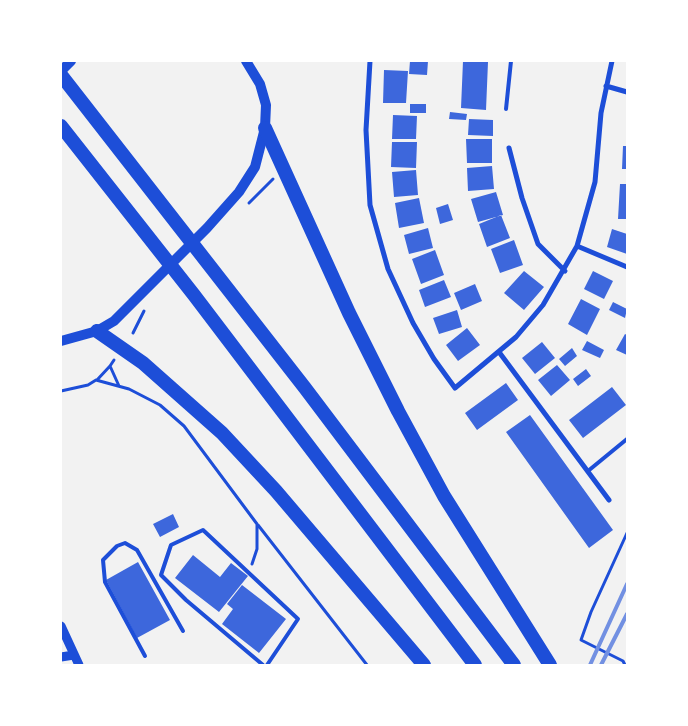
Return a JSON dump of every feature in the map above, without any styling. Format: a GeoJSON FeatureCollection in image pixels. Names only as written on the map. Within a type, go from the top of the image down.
{"type":"FeatureCollection","features":[{"type":"Feature","properties":{"kind":"highway"},"geometry":{"type":"LineString","coordinates":[[61,75],[215,273],[514,665]]}},
{"type":"Feature","properties":{"kind":"highway"},"geometry":{"type":"LineString","coordinates":[[61,126],[194,295],[475,665]]}},
{"type":"Feature","properties":{"kind":"highway"},"geometry":{"type":"LineString","coordinates":[[265,128],[349,313],[398,411],[444,496],[550,665]]}},
{"type":"Feature","properties":{"kind":"highway"},"geometry":{"type":"LineString","coordinates":[[97,331],[167,382],[222,433],[276,491],[424,665]]}},
{"type":"Feature","properties":{"kind":"main road"},"geometry":{"type":"LineString","coordinates":[[61,71],[71,61]]}},
{"type":"Feature","properties":{"kind":"main road"},"geometry":{"type":"LineString","coordinates":[[61,341],[97,331],[114,321],[207,228],[239,192],[254,167],[265,128],[266,105],[260,84],[246,61]]}},
{"type":"Feature","properties":{"kind":"street"},"geometry":{"type":"LineString","coordinates":[[370,61],[366,130],[370,205],[388,268],[396,287],[413,323],[455,388],[516,337],[543,305],[565,271],[578,246],[595,182],[600,113],[612,61]]}},
{"type":"Feature","properties":{"kind":"street"},"geometry":{"type":"LineString","coordinates":[[606,86],[627,92]]}},
{"type":"Feature","properties":{"kind":"street"},"geometry":{"type":"LineString","coordinates":[[509,148],[522,198],[538,244],[565,271]]}},
{"type":"Feature","properties":{"kind":"street"},"geometry":{"type":"LineString","coordinates":[[578,246],[627,267]]}},
{"type":"Feature","properties":{"kind":"street"},"geometry":{"type":"LineString","coordinates":[[499,352],[609,500]]}},
{"type":"Feature","properties":{"kind":"street"},"geometry":{"type":"LineString","coordinates":[[61,626],[79,665]]}},
{"type":"Feature","properties":{"kind":"street"},"geometry":{"type":"LineString","coordinates":[[61,658],[74,655]]}},
{"type":"Feature","properties":{"kind":"lane"},"geometry":{"type":"LineString","coordinates":[[506,109],[511,61]]}},
{"type":"Feature","properties":{"kind":"lane"},"geometry":{"type":"LineString","coordinates":[[588,471],[627,439]]}},
{"type":"Feature","properties":{"kind":"lane"},"geometry":{"type":"LineString","coordinates":[[263,665],[160,575],[171,545],[203,530],[298,619],[267,665]]}},
{"type":"Feature","properties":{"kind":"lane"},"geometry":{"type":"LineString","coordinates":[[145,656],[105,582],[103,560],[117,546],[126,543],[137,550],[183,631]]}},
{"type":"Feature","properties":{"kind":"path"},"geometry":{"type":"LineString","coordinates":[[61,391],[88,385],[96,380],[110,366],[122,348]]}},
{"type":"Feature","properties":{"kind":"path"},"geometry":{"type":"LineString","coordinates":[[110,366],[119,386]]}},
{"type":"Feature","properties":{"kind":"path"},"geometry":{"type":"LineString","coordinates":[[96,380],[119,386],[160,405],[184,426],[257,524],[367,665]]}},
{"type":"Feature","properties":{"kind":"path"},"geometry":{"type":"LineString","coordinates":[[250,567],[257,550],[257,524]]}},
{"type":"Feature","properties":{"kind":"path"},"geometry":{"type":"LineString","coordinates":[[625,665],[624,661],[581,640],[591,612],[627,533]]}},
{"type":"Feature","properties":{"kind":"building"},"geometry":{"type":"Polygon","coordinates":[[[410,61],[428,61],[427,75],[409,74],[410,61]]]}},
{"type":"Feature","properties":{"kind":"building"},"geometry":{"type":"Polygon","coordinates":[[[463,61],[488,62],[486,110],[461,108],[463,61]]]}},
{"type":"Feature","properties":{"kind":"building"},"geometry":{"type":"Polygon","coordinates":[[[384,70],[408,71],[406,103],[383,103],[384,70]]]}},
{"type":"Feature","properties":{"kind":"building"},"geometry":{"type":"Polygon","coordinates":[[[410,104],[426,104],[426,113],[410,113],[410,104]]]}},
{"type":"Feature","properties":{"kind":"building"},"geometry":{"type":"Polygon","coordinates":[[[450,112],[467,114],[466,120],[449,119],[450,112]]]}},
{"type":"Feature","properties":{"kind":"building"},"geometry":{"type":"Polygon","coordinates":[[[393,115],[417,116],[416,139],[392,139],[393,115]]]}},
{"type":"Feature","properties":{"kind":"building"},"geometry":{"type":"Polygon","coordinates":[[[469,119],[493,120],[493,136],[468,135],[469,119]]]}},
{"type":"Feature","properties":{"kind":"building"},"geometry":{"type":"Polygon","coordinates":[[[466,139],[492,139],[492,163],[467,163],[466,139]]]}},
{"type":"Feature","properties":{"kind":"building"},"geometry":{"type":"Polygon","coordinates":[[[392,142],[417,142],[416,168],[391,167],[392,142]]]}},
{"type":"Feature","properties":{"kind":"building"},"geometry":{"type":"Polygon","coordinates":[[[623,146],[627,146],[627,169],[622,169],[623,146]]]}},
{"type":"Feature","properties":{"kind":"building"},"geometry":{"type":"Polygon","coordinates":[[[492,166],[494,189],[468,191],[467,168],[492,166]]]}},
{"type":"Feature","properties":{"kind":"building"},"geometry":{"type":"Polygon","coordinates":[[[416,170],[418,195],[394,197],[392,172],[416,170]]]}},
{"type":"Feature","properties":{"kind":"building"},"geometry":{"type":"Polygon","coordinates":[[[620,184],[627,184],[627,219],[618,219],[620,184]]]}},
{"type":"Feature","properties":{"kind":"building"},"geometry":{"type":"Polygon","coordinates":[[[496,192],[503,215],[478,222],[471,199],[496,192]]]}},
{"type":"Feature","properties":{"kind":"building"},"geometry":{"type":"Polygon","coordinates":[[[419,198],[424,223],[399,228],[395,203],[419,198]]]}},
{"type":"Feature","properties":{"kind":"building"},"geometry":{"type":"Polygon","coordinates":[[[448,204],[453,220],[440,224],[436,208],[448,204]]]}},
{"type":"Feature","properties":{"kind":"building"},"geometry":{"type":"Polygon","coordinates":[[[501,215],[510,238],[487,247],[479,224],[501,215]]]}},
{"type":"Feature","properties":{"kind":"building"},"geometry":{"type":"Polygon","coordinates":[[[428,228],[433,248],[409,254],[404,235],[428,228]]]}},
{"type":"Feature","properties":{"kind":"building"},"geometry":{"type":"Polygon","coordinates":[[[612,229],[627,234],[627,254],[607,247],[612,229]]]}},
{"type":"Feature","properties":{"kind":"building"},"geometry":{"type":"Polygon","coordinates":[[[514,240],[523,265],[500,273],[491,249],[514,240]]]}},
{"type":"Feature","properties":{"kind":"building"},"geometry":{"type":"Polygon","coordinates":[[[435,250],[444,275],[421,284],[412,259],[435,250]]]}},
{"type":"Feature","properties":{"kind":"building"},"geometry":{"type":"Polygon","coordinates":[[[524,271],[544,287],[524,310],[504,293],[524,271]]]}},
{"type":"Feature","properties":{"kind":"building"},"geometry":{"type":"Polygon","coordinates":[[[593,271],[613,281],[604,299],[584,289],[593,271]]]}},
{"type":"Feature","properties":{"kind":"building"},"geometry":{"type":"Polygon","coordinates":[[[444,280],[451,297],[425,307],[419,290],[444,280]]]}},
{"type":"Feature","properties":{"kind":"building"},"geometry":{"type":"Polygon","coordinates":[[[475,284],[482,301],[461,310],[454,293],[475,284]]]}},
{"type":"Feature","properties":{"kind":"building"},"geometry":{"type":"Polygon","coordinates":[[[581,299],[600,309],[587,335],[568,324],[581,299]]]}},
{"type":"Feature","properties":{"kind":"building"},"geometry":{"type":"Polygon","coordinates":[[[613,302],[627,309],[625,318],[609,310],[613,302]]]}},
{"type":"Feature","properties":{"kind":"building"},"geometry":{"type":"Polygon","coordinates":[[[457,310],[462,327],[439,334],[433,318],[457,310]]]}},
{"type":"Feature","properties":{"kind":"building"},"geometry":{"type":"Polygon","coordinates":[[[467,328],[480,345],[458,361],[446,345],[467,328]]]}},
{"type":"Feature","properties":{"kind":"building"},"geometry":{"type":"Polygon","coordinates":[[[625,334],[627,335],[627,355],[616,350],[625,334]]]}},
{"type":"Feature","properties":{"kind":"building"},"geometry":{"type":"Polygon","coordinates":[[[587,341],[604,350],[600,358],[582,350],[587,341]]]}},
{"type":"Feature","properties":{"kind":"building"},"geometry":{"type":"Polygon","coordinates":[[[542,342],[555,358],[535,374],[522,358],[542,342]]]}},
{"type":"Feature","properties":{"kind":"building"},"geometry":{"type":"Polygon","coordinates":[[[572,348],[577,356],[565,366],[559,359],[572,348]]]}},
{"type":"Feature","properties":{"kind":"building"},"geometry":{"type":"Polygon","coordinates":[[[557,365],[570,380],[551,396],[538,380],[557,365]]]}},
{"type":"Feature","properties":{"kind":"building"},"geometry":{"type":"Polygon","coordinates":[[[586,369],[591,376],[578,386],[573,379],[586,369]]]}},
{"type":"Feature","properties":{"kind":"building"},"geometry":{"type":"Polygon","coordinates":[[[506,383],[518,400],[477,430],[465,413],[506,383]]]}},
{"type":"Feature","properties":{"kind":"building"},"geometry":{"type":"Polygon","coordinates":[[[612,387],[626,405],[583,438],[569,420],[612,387]]]}},
{"type":"Feature","properties":{"kind":"building"},"geometry":{"type":"Polygon","coordinates":[[[530,415],[613,530],[589,548],[506,432],[530,415]]]}},
{"type":"Feature","properties":{"kind":"building"},"geometry":{"type":"Polygon","coordinates":[[[173,514],[179,527],[160,537],[153,524],[173,514]]]}},
{"type":"Feature","properties":{"kind":"building"},"geometry":{"type":"Polygon","coordinates":[[[193,555],[220,577],[231,563],[248,576],[219,612],[175,578],[193,555]]]}},
{"type":"Feature","properties":{"kind":"building"},"geometry":{"type":"Polygon","coordinates":[[[138,562],[170,620],[137,638],[106,580],[138,562]]]}},
{"type":"Feature","properties":{"kind":"building"},"geometry":{"type":"Polygon","coordinates":[[[242,585],[286,619],[259,653],[222,624],[233,609],[227,604],[242,585]]]}},
{"type":"Feature","properties":{"kind":"railway"},"geometry":{"type":"LineString","coordinates":[[590,665],[627,584]]}},
{"type":"Feature","properties":{"kind":"railway"},"geometry":{"type":"LineString","coordinates":[[601,665],[627,614]]}}]}
